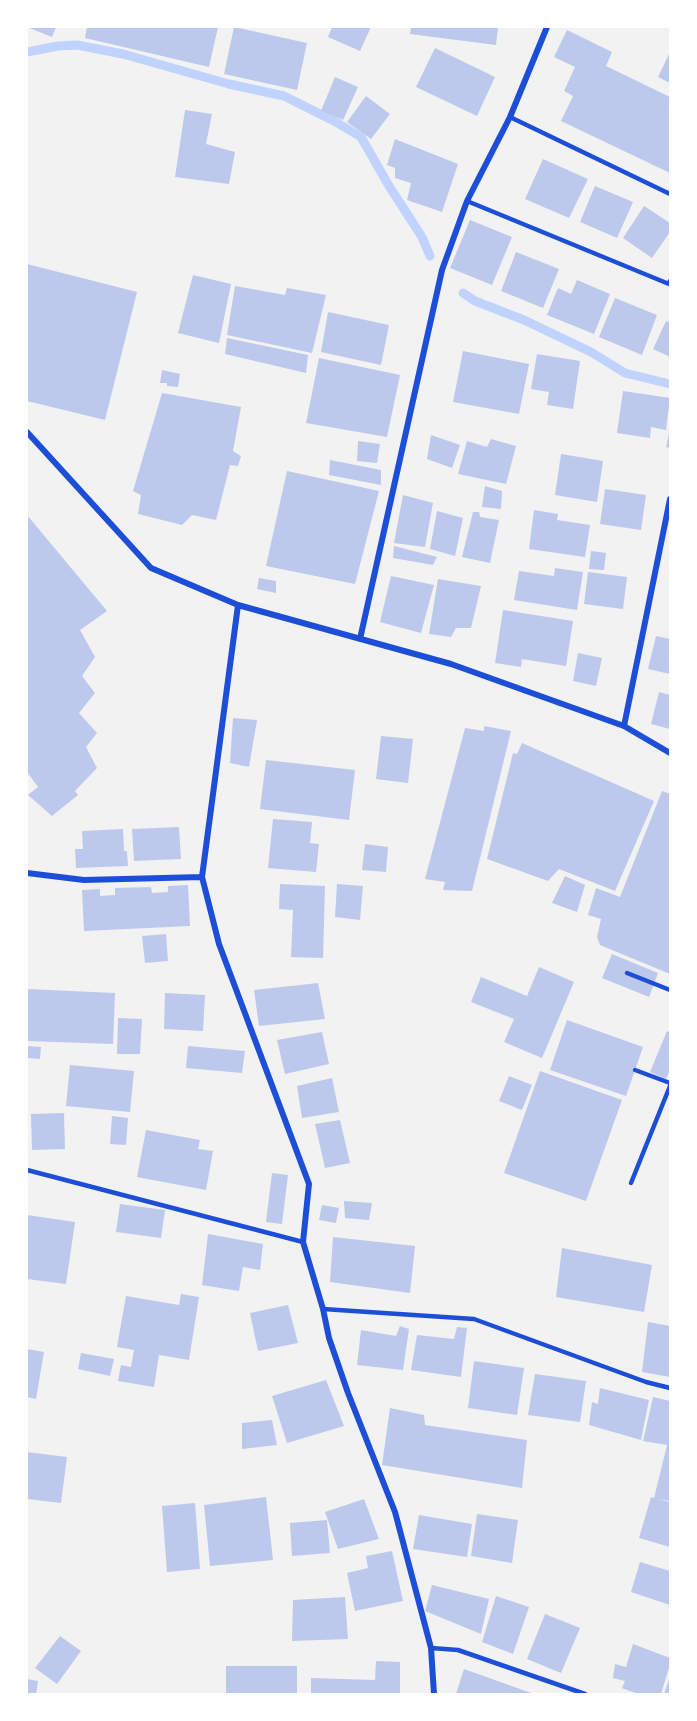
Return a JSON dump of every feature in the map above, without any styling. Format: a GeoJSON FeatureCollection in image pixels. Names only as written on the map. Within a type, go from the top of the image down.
{"type":"FeatureCollection","features":[{"type":"Feature","properties":{"kind":"street"},"geometry":{"type":"LineString","coordinates":[[360,639],[442,270],[466,201],[510,117],[547,27]]}},
{"type":"Feature","properties":{"kind":"street"},"geometry":{"type":"LineString","coordinates":[[27,432],[151,568],[238,604],[451,664],[624,726],[670,753]]}},
{"type":"Feature","properties":{"kind":"street"},"geometry":{"type":"LineString","coordinates":[[624,726],[670,499]]}},
{"type":"Feature","properties":{"kind":"street"},"geometry":{"type":"LineString","coordinates":[[238,604],[202,877],[219,945],[309,1184],[303,1242],[329,1338],[395,1512],[431,1648],[434,1694]]}},
{"type":"Feature","properties":{"kind":"street"},"geometry":{"type":"LineString","coordinates":[[27,873],[84,880],[202,877]]}},
{"type":"Feature","properties":{"kind":"lane"},"geometry":{"type":"LineString","coordinates":[[510,117],[670,194]]}},
{"type":"Feature","properties":{"kind":"lane"},"geometry":{"type":"LineString","coordinates":[[466,201],[669,284],[670,281]]}},
{"type":"Feature","properties":{"kind":"lane"},"geometry":{"type":"LineString","coordinates":[[627,973],[670,990]]}},
{"type":"Feature","properties":{"kind":"lane"},"geometry":{"type":"LineString","coordinates":[[631,1183],[670,1084],[635,1070]]}},
{"type":"Feature","properties":{"kind":"lane"},"geometry":{"type":"LineString","coordinates":[[27,1170],[303,1242]]}},
{"type":"Feature","properties":{"kind":"lane"},"geometry":{"type":"LineString","coordinates":[[322,1309],[474,1319],[646,1382],[670,1388]]}},
{"type":"Feature","properties":{"kind":"lane"},"geometry":{"type":"LineString","coordinates":[[431,1648],[458,1650],[585,1694]]}},
{"type":"Feature","properties":{"kind":"building"},"geometry":{"type":"Polygon","coordinates":[[[27,27],[56,27],[52,37],[27,27]]]}},
{"type":"Feature","properties":{"kind":"building"},"geometry":{"type":"Polygon","coordinates":[[[87,27],[218,27],[209,67],[85,38],[87,27]]]}},
{"type":"Feature","properties":{"kind":"building"},"geometry":{"type":"Polygon","coordinates":[[[234,27],[307,43],[297,90],[224,74],[234,27]]]}},
{"type":"Feature","properties":{"kind":"building"},"geometry":{"type":"Polygon","coordinates":[[[332,27],[371,27],[360,51],[328,37],[332,27]]]}},
{"type":"Feature","properties":{"kind":"building"},"geometry":{"type":"Polygon","coordinates":[[[411,27],[498,27],[496,45],[410,34],[411,27]]]}},
{"type":"Feature","properties":{"kind":"building"},"geometry":{"type":"Polygon","coordinates":[[[567,30],[612,52],[606,66],[670,97],[670,173],[561,121],[573,96],[564,91],[575,67],[554,57],[567,30]]]}},
{"type":"Feature","properties":{"kind":"building"},"geometry":{"type":"Polygon","coordinates":[[[435,48],[495,77],[477,116],[416,87],[435,48]]]}},
{"type":"Feature","properties":{"kind":"building"},"geometry":{"type":"Polygon","coordinates":[[[670,52],[670,83],[658,77],[670,52]]]}},
{"type":"Feature","properties":{"kind":"building"},"geometry":{"type":"Polygon","coordinates":[[[335,77],[358,87],[343,120],[321,111],[335,77]]]}},
{"type":"Feature","properties":{"kind":"building"},"geometry":{"type":"Polygon","coordinates":[[[366,96],[390,114],[371,139],[347,122],[366,96]]]}},
{"type":"Feature","properties":{"kind":"building"},"geometry":{"type":"Polygon","coordinates":[[[185,110],[212,114],[206,144],[235,152],[229,184],[175,177],[185,110]]]}},
{"type":"Feature","properties":{"kind":"building"},"geometry":{"type":"Polygon","coordinates":[[[395,139],[458,164],[442,212],[407,200],[411,183],[395,178],[395,168],[387,165],[395,139]]]}},
{"type":"Feature","properties":{"kind":"building"},"geometry":{"type":"Polygon","coordinates":[[[543,159],[588,179],[569,218],[525,199],[543,159]]]}},
{"type":"Feature","properties":{"kind":"building"},"geometry":{"type":"Polygon","coordinates":[[[595,186],[633,202],[617,238],[580,222],[595,186]]]}},
{"type":"Feature","properties":{"kind":"building"},"geometry":{"type":"Polygon","coordinates":[[[644,206],[670,223],[670,232],[652,258],[623,238],[644,206]]]}},
{"type":"Feature","properties":{"kind":"building"},"geometry":{"type":"Polygon","coordinates":[[[470,220],[512,237],[492,285],[450,268],[470,220]]]}},
{"type":"Feature","properties":{"kind":"building"},"geometry":{"type":"Polygon","coordinates":[[[516,252],[559,269],[543,308],[501,291],[516,252]]]}},
{"type":"Feature","properties":{"kind":"building"},"geometry":{"type":"Polygon","coordinates":[[[27,264],[137,292],[105,420],[27,401],[27,264]]]}},
{"type":"Feature","properties":{"kind":"building"},"geometry":{"type":"Polygon","coordinates":[[[193,275],[231,284],[219,343],[178,333],[193,275]]]}},
{"type":"Feature","properties":{"kind":"building"},"geometry":{"type":"Polygon","coordinates":[[[577,280],[610,294],[594,334],[547,315],[558,288],[571,294],[577,280]]]}},
{"type":"Feature","properties":{"kind":"building"},"geometry":{"type":"Polygon","coordinates":[[[235,286],[285,295],[287,288],[326,295],[312,353],[227,335],[235,286]]]}},
{"type":"Feature","properties":{"kind":"building"},"geometry":{"type":"Polygon","coordinates":[[[615,298],[657,315],[642,355],[599,337],[615,298]]]}},
{"type":"Feature","properties":{"kind":"building"},"geometry":{"type":"Polygon","coordinates":[[[328,312],[389,325],[381,365],[321,352],[328,312]]]}},
{"type":"Feature","properties":{"kind":"building"},"geometry":{"type":"Polygon","coordinates":[[[666,321],[670,323],[670,357],[653,349],[666,321]]]}},
{"type":"Feature","properties":{"kind":"building"},"geometry":{"type":"Polygon","coordinates":[[[227,338],[308,355],[306,373],[225,354],[227,338]]]}},
{"type":"Feature","properties":{"kind":"building"},"geometry":{"type":"Polygon","coordinates":[[[463,351],[529,364],[519,414],[453,402],[463,351]]]}},
{"type":"Feature","properties":{"kind":"building"},"geometry":{"type":"Polygon","coordinates":[[[537,354],[580,361],[573,409],[547,405],[549,392],[531,389],[537,354]]]}},
{"type":"Feature","properties":{"kind":"building"},"geometry":{"type":"Polygon","coordinates":[[[319,358],[400,375],[387,437],[306,423],[319,358]]]}},
{"type":"Feature","properties":{"kind":"building"},"geometry":{"type":"Polygon","coordinates":[[[162,370],[180,374],[178,387],[160,383],[162,370]]]}},
{"type":"Feature","properties":{"kind":"building"},"geometry":{"type":"Polygon","coordinates":[[[623,391],[670,398],[666,430],[651,427],[650,438],[617,433],[623,391]]]}},
{"type":"Feature","properties":{"kind":"building"},"geometry":{"type":"Polygon","coordinates":[[[162,393],[241,407],[233,451],[241,456],[238,466],[230,465],[216,520],[192,515],[182,525],[138,514],[141,495],[133,491],[162,393]]]}},
{"type":"Feature","properties":{"kind":"building"},"geometry":{"type":"Polygon","coordinates":[[[670,433],[670,448],[666,447],[670,433]]]}},
{"type":"Feature","properties":{"kind":"building"},"geometry":{"type":"Polygon","coordinates":[[[431,435],[460,445],[452,468],[427,459],[431,435]]]}},
{"type":"Feature","properties":{"kind":"building"},"geometry":{"type":"Polygon","coordinates":[[[491,439],[516,446],[506,484],[458,474],[467,441],[487,447],[491,439]]]}},
{"type":"Feature","properties":{"kind":"building"},"geometry":{"type":"Polygon","coordinates":[[[358,441],[380,444],[377,463],[357,461],[358,441]]]}},
{"type":"Feature","properties":{"kind":"building"},"geometry":{"type":"Polygon","coordinates":[[[561,454],[603,461],[597,502],[555,495],[561,454]]]}},
{"type":"Feature","properties":{"kind":"building"},"geometry":{"type":"Polygon","coordinates":[[[330,460],[381,470],[381,485],[329,475],[330,460]]]}},
{"type":"Feature","properties":{"kind":"building"},"geometry":{"type":"Polygon","coordinates":[[[287,471],[379,491],[355,584],[266,566],[287,471]]]}},
{"type":"Feature","properties":{"kind":"building"},"geometry":{"type":"Polygon","coordinates":[[[485,486],[502,491],[501,509],[482,507],[485,486]]]}},
{"type":"Feature","properties":{"kind":"building"},"geometry":{"type":"Polygon","coordinates":[[[605,489],[646,495],[641,530],[600,524],[605,489]]]}},
{"type":"Feature","properties":{"kind":"building"},"geometry":{"type":"Polygon","coordinates":[[[403,495],[433,503],[425,547],[394,543],[403,495]]]}},
{"type":"Feature","properties":{"kind":"building"},"geometry":{"type":"Polygon","coordinates":[[[534,510],[558,514],[557,520],[590,525],[585,557],[529,549],[534,510]]]}},
{"type":"Feature","properties":{"kind":"building"},"geometry":{"type":"Polygon","coordinates":[[[437,511],[463,518],[455,556],[430,549],[437,511]]]}},
{"type":"Feature","properties":{"kind":"building"},"geometry":{"type":"Polygon","coordinates":[[[473,512],[479,512],[480,517],[499,520],[490,563],[462,557],[473,512]]]}},
{"type":"Feature","properties":{"kind":"building"},"geometry":{"type":"Polygon","coordinates":[[[27,515],[107,611],[80,630],[95,657],[82,676],[95,693],[79,713],[97,733],[86,747],[97,768],[75,791],[78,795],[52,816],[28,795],[38,787],[27,772],[27,515]]]}},
{"type":"Feature","properties":{"kind":"building"},"geometry":{"type":"Polygon","coordinates":[[[394,546],[437,557],[433,565],[393,558],[394,546]]]}},
{"type":"Feature","properties":{"kind":"building"},"geometry":{"type":"Polygon","coordinates":[[[591,551],[606,553],[604,570],[589,569],[591,551]]]}},
{"type":"Feature","properties":{"kind":"building"},"geometry":{"type":"Polygon","coordinates":[[[555,568],[583,572],[577,610],[514,600],[519,571],[554,576],[555,568]]]}},
{"type":"Feature","properties":{"kind":"building"},"geometry":{"type":"Polygon","coordinates":[[[588,572],[627,577],[623,609],[584,604],[588,572]]]}},
{"type":"Feature","properties":{"kind":"building"},"geometry":{"type":"Polygon","coordinates":[[[391,576],[434,585],[421,633],[380,622],[391,576]]]}},
{"type":"Feature","properties":{"kind":"building"},"geometry":{"type":"Polygon","coordinates":[[[259,578],[276,581],[276,593],[257,589],[259,578]]]}},
{"type":"Feature","properties":{"kind":"building"},"geometry":{"type":"Polygon","coordinates":[[[438,579],[481,586],[471,628],[456,628],[451,637],[429,634],[438,579]]]}},
{"type":"Feature","properties":{"kind":"building"},"geometry":{"type":"Polygon","coordinates":[[[503,610],[573,621],[566,666],[522,659],[521,667],[495,663],[503,610]]]}},
{"type":"Feature","properties":{"kind":"building"},"geometry":{"type":"Polygon","coordinates":[[[656,636],[670,639],[670,674],[648,669],[656,636]]]}},
{"type":"Feature","properties":{"kind":"building"},"geometry":{"type":"Polygon","coordinates":[[[578,653],[602,658],[596,686],[573,681],[578,653]]]}},
{"type":"Feature","properties":{"kind":"building"},"geometry":{"type":"Polygon","coordinates":[[[659,692],[670,695],[670,729],[651,724],[659,692]]]}},
{"type":"Feature","properties":{"kind":"building"},"geometry":{"type":"Polygon","coordinates":[[[233,718],[257,720],[249,767],[230,763],[233,718]]]}},
{"type":"Feature","properties":{"kind":"building"},"geometry":{"type":"Polygon","coordinates":[[[484,726],[511,731],[472,891],[443,890],[445,882],[425,879],[465,728],[484,731],[484,726]]]}},
{"type":"Feature","properties":{"kind":"building"},"geometry":{"type":"Polygon","coordinates":[[[381,736],[413,739],[408,783],[376,779],[381,736]]]}},
{"type":"Feature","properties":{"kind":"building"},"geometry":{"type":"Polygon","coordinates":[[[522,743],[654,801],[615,891],[559,869],[548,881],[487,859],[513,753],[517,754],[522,743]]]}},
{"type":"Feature","properties":{"kind":"building"},"geometry":{"type":"Polygon","coordinates":[[[266,760],[355,770],[349,820],[260,809],[266,760]]]}},
{"type":"Feature","properties":{"kind":"building"},"geometry":{"type":"Polygon","coordinates":[[[662,791],[670,794],[670,974],[600,945],[597,937],[601,919],[588,915],[596,888],[620,897],[662,791]]]}},
{"type":"Feature","properties":{"kind":"building"},"geometry":{"type":"Polygon","coordinates":[[[273,819],[312,822],[310,843],[319,844],[316,872],[268,868],[273,819]]]}},
{"type":"Feature","properties":{"kind":"building"},"geometry":{"type":"Polygon","coordinates":[[[179,827],[181,859],[134,861],[132,829],[179,827]]]}},
{"type":"Feature","properties":{"kind":"building"},"geometry":{"type":"Polygon","coordinates":[[[123,829],[124,851],[127,851],[128,866],[76,868],[75,849],[83,849],[82,831],[123,829]]]}},
{"type":"Feature","properties":{"kind":"building"},"geometry":{"type":"Polygon","coordinates":[[[365,844],[388,847],[386,872],[362,870],[365,844]]]}},
{"type":"Feature","properties":{"kind":"building"},"geometry":{"type":"Polygon","coordinates":[[[565,876],[585,885],[577,912],[552,903],[565,876]]]}},
{"type":"Feature","properties":{"kind":"building"},"geometry":{"type":"Polygon","coordinates":[[[280,884],[325,886],[323,958],[291,957],[293,910],[279,909],[280,884]]]}},
{"type":"Feature","properties":{"kind":"building"},"geometry":{"type":"Polygon","coordinates":[[[337,884],[363,886],[360,920],[335,917],[337,884]]]}},
{"type":"Feature","properties":{"kind":"building"},"geometry":{"type":"Polygon","coordinates":[[[188,885],[190,926],[84,931],[82,890],[100,889],[100,896],[115,895],[115,888],[151,887],[152,893],[168,892],[168,886],[188,885]]]}},
{"type":"Feature","properties":{"kind":"building"},"geometry":{"type":"Polygon","coordinates":[[[166,934],[168,961],[145,963],[142,936],[166,934]]]}},
{"type":"Feature","properties":{"kind":"building"},"geometry":{"type":"Polygon","coordinates":[[[612,954],[658,973],[649,997],[602,978],[612,954]]]}},
{"type":"Feature","properties":{"kind":"building"},"geometry":{"type":"Polygon","coordinates":[[[539,967],[574,982],[542,1058],[504,1042],[514,1019],[471,1002],[481,977],[527,996],[539,967]]]}},
{"type":"Feature","properties":{"kind":"building"},"geometry":{"type":"Polygon","coordinates":[[[318,983],[325,1019],[259,1026],[254,990],[318,983]]]}},
{"type":"Feature","properties":{"kind":"building"},"geometry":{"type":"Polygon","coordinates":[[[27,989],[115,993],[113,1044],[27,1041],[27,989]]]}},
{"type":"Feature","properties":{"kind":"building"},"geometry":{"type":"Polygon","coordinates":[[[165,993],[205,995],[203,1031],[164,1029],[165,993]]]}},
{"type":"Feature","properties":{"kind":"building"},"geometry":{"type":"Polygon","coordinates":[[[118,1018],[142,1019],[140,1054],[117,1054],[118,1018]]]}},
{"type":"Feature","properties":{"kind":"building"},"geometry":{"type":"Polygon","coordinates":[[[567,1020],[643,1047],[626,1096],[550,1070],[567,1020]]]}},
{"type":"Feature","properties":{"kind":"building"},"geometry":{"type":"Polygon","coordinates":[[[667,1031],[670,1032],[670,1070],[666,1079],[650,1072],[667,1031]]]}},
{"type":"Feature","properties":{"kind":"building"},"geometry":{"type":"Polygon","coordinates":[[[322,1032],[329,1064],[285,1074],[277,1040],[322,1032]]]}},
{"type":"Feature","properties":{"kind":"building"},"geometry":{"type":"Polygon","coordinates":[[[27,1046],[41,1047],[40,1059],[27,1058],[27,1046]]]}},
{"type":"Feature","properties":{"kind":"building"},"geometry":{"type":"Polygon","coordinates":[[[188,1046],[245,1051],[242,1073],[186,1068],[188,1046]]]}},
{"type":"Feature","properties":{"kind":"building"},"geometry":{"type":"Polygon","coordinates":[[[70,1065],[134,1071],[130,1112],[66,1106],[70,1065]]]}},
{"type":"Feature","properties":{"kind":"building"},"geometry":{"type":"Polygon","coordinates":[[[540,1071],[622,1100],[586,1201],[504,1173],[540,1071]]]}},
{"type":"Feature","properties":{"kind":"building"},"geometry":{"type":"Polygon","coordinates":[[[509,1076],[532,1085],[522,1110],[499,1101],[509,1076]]]}},
{"type":"Feature","properties":{"kind":"building"},"geometry":{"type":"Polygon","coordinates":[[[332,1078],[339,1112],[302,1118],[297,1086],[332,1078]]]}},
{"type":"Feature","properties":{"kind":"building"},"geometry":{"type":"Polygon","coordinates":[[[64,1113],[65,1149],[32,1150],[31,1114],[64,1113]]]}},
{"type":"Feature","properties":{"kind":"building"},"geometry":{"type":"Polygon","coordinates":[[[112,1116],[128,1118],[126,1145],[110,1144],[112,1116]]]}},
{"type":"Feature","properties":{"kind":"building"},"geometry":{"type":"Polygon","coordinates":[[[340,1120],[350,1163],[325,1168],[315,1124],[340,1120]]]}},
{"type":"Feature","properties":{"kind":"building"},"geometry":{"type":"Polygon","coordinates":[[[146,1130],[200,1140],[198,1149],[213,1151],[206,1190],[137,1177],[146,1130]]]}},
{"type":"Feature","properties":{"kind":"building"},"geometry":{"type":"Polygon","coordinates":[[[272,1173],[288,1175],[282,1224],[266,1222],[272,1173]]]}},
{"type":"Feature","properties":{"kind":"building"},"geometry":{"type":"Polygon","coordinates":[[[344,1201],[372,1203],[369,1220],[345,1218],[344,1201]]]}},
{"type":"Feature","properties":{"kind":"building"},"geometry":{"type":"Polygon","coordinates":[[[120,1204],[165,1210],[161,1238],[116,1232],[120,1204]]]}},
{"type":"Feature","properties":{"kind":"building"},"geometry":{"type":"Polygon","coordinates":[[[322,1205],[339,1208],[336,1223],[319,1220],[322,1205]]]}},
{"type":"Feature","properties":{"kind":"building"},"geometry":{"type":"Polygon","coordinates":[[[27,1215],[75,1222],[66,1284],[27,1279],[27,1215]]]}},
{"type":"Feature","properties":{"kind":"building"},"geometry":{"type":"Polygon","coordinates":[[[208,1234],[263,1244],[260,1270],[243,1267],[239,1291],[202,1285],[208,1234]]]}},
{"type":"Feature","properties":{"kind":"building"},"geometry":{"type":"Polygon","coordinates":[[[333,1237],[415,1246],[410,1293],[330,1282],[333,1237]]]}},
{"type":"Feature","properties":{"kind":"building"},"geometry":{"type":"Polygon","coordinates":[[[562,1248],[652,1265],[644,1312],[556,1297],[562,1248]]]}},
{"type":"Feature","properties":{"kind":"building"},"geometry":{"type":"Polygon","coordinates":[[[181,1294],[199,1297],[189,1360],[159,1355],[154,1387],[118,1381],[121,1365],[131,1367],[134,1350],[117,1347],[126,1296],[179,1305],[181,1294]]]}},
{"type":"Feature","properties":{"kind":"building"},"geometry":{"type":"Polygon","coordinates":[[[288,1305],[298,1343],[258,1351],[250,1313],[288,1305]]]}},
{"type":"Feature","properties":{"kind":"building"},"geometry":{"type":"Polygon","coordinates":[[[648,1322],[670,1326],[670,1377],[642,1372],[648,1322]]]}},
{"type":"Feature","properties":{"kind":"building"},"geometry":{"type":"Polygon","coordinates":[[[400,1326],[409,1329],[403,1370],[357,1365],[361,1330],[396,1336],[400,1326]]]}},
{"type":"Feature","properties":{"kind":"building"},"geometry":{"type":"Polygon","coordinates":[[[457,1327],[467,1328],[461,1377],[411,1370],[417,1335],[454,1339],[457,1327]]]}},
{"type":"Feature","properties":{"kind":"building"},"geometry":{"type":"Polygon","coordinates":[[[27,1349],[44,1352],[36,1399],[27,1397],[27,1349]]]}},
{"type":"Feature","properties":{"kind":"building"},"geometry":{"type":"Polygon","coordinates":[[[81,1353],[114,1359],[110,1376],[78,1369],[81,1353]]]}},
{"type":"Feature","properties":{"kind":"building"},"geometry":{"type":"Polygon","coordinates":[[[474,1361],[524,1368],[517,1415],[468,1408],[474,1361]]]}},
{"type":"Feature","properties":{"kind":"building"},"geometry":{"type":"Polygon","coordinates":[[[535,1374],[586,1381],[580,1422],[528,1415],[535,1374]]]}},
{"type":"Feature","properties":{"kind":"building"},"geometry":{"type":"Polygon","coordinates":[[[326,1380],[344,1426],[287,1443],[272,1396],[326,1380]]]}},
{"type":"Feature","properties":{"kind":"building"},"geometry":{"type":"Polygon","coordinates":[[[600,1388],[649,1400],[641,1440],[589,1425],[592,1402],[598,1404],[600,1388]]]}},
{"type":"Feature","properties":{"kind":"building"},"geometry":{"type":"Polygon","coordinates":[[[653,1397],[670,1401],[670,1501],[657,1499],[670,1502],[670,1547],[639,1538],[651,1497],[654,1498],[667,1445],[643,1441],[653,1397]]]}},
{"type":"Feature","properties":{"kind":"building"},"geometry":{"type":"Polygon","coordinates":[[[390,1408],[424,1415],[425,1425],[527,1440],[522,1488],[382,1465],[390,1408]]]}},
{"type":"Feature","properties":{"kind":"building"},"geometry":{"type":"Polygon","coordinates":[[[272,1420],[277,1445],[242,1449],[242,1423],[272,1420]]]}},
{"type":"Feature","properties":{"kind":"building"},"geometry":{"type":"Polygon","coordinates":[[[27,1452],[67,1457],[61,1503],[27,1499],[27,1452]]]}},
{"type":"Feature","properties":{"kind":"building"},"geometry":{"type":"Polygon","coordinates":[[[266,1497],[273,1560],[210,1566],[204,1505],[266,1497]]]}},
{"type":"Feature","properties":{"kind":"building"},"geometry":{"type":"Polygon","coordinates":[[[364,1499],[379,1539],[338,1549],[325,1512],[364,1499]]]}},
{"type":"Feature","properties":{"kind":"building"},"geometry":{"type":"Polygon","coordinates":[[[195,1503],[200,1569],[167,1572],[162,1506],[195,1503]]]}},
{"type":"Feature","properties":{"kind":"building"},"geometry":{"type":"Polygon","coordinates":[[[477,1514],[518,1520],[512,1563],[471,1556],[477,1514]]]}},
{"type":"Feature","properties":{"kind":"building"},"geometry":{"type":"Polygon","coordinates":[[[419,1515],[472,1524],[467,1557],[413,1549],[419,1515]]]}},
{"type":"Feature","properties":{"kind":"building"},"geometry":{"type":"Polygon","coordinates":[[[327,1520],[330,1553],[292,1556],[290,1523],[327,1520]]]}},
{"type":"Feature","properties":{"kind":"building"},"geometry":{"type":"Polygon","coordinates":[[[392,1551],[403,1601],[355,1611],[347,1573],[368,1568],[366,1556],[392,1551]]]}},
{"type":"Feature","properties":{"kind":"building"},"geometry":{"type":"Polygon","coordinates":[[[640,1562],[670,1571],[670,1605],[631,1592],[640,1562]]]}},
{"type":"Feature","properties":{"kind":"building"},"geometry":{"type":"Polygon","coordinates":[[[432,1585],[489,1599],[481,1634],[425,1611],[432,1585]]]}},
{"type":"Feature","properties":{"kind":"building"},"geometry":{"type":"Polygon","coordinates":[[[496,1596],[529,1607],[513,1654],[482,1642],[496,1596]]]}},
{"type":"Feature","properties":{"kind":"building"},"geometry":{"type":"Polygon","coordinates":[[[345,1597],[348,1639],[292,1641],[293,1600],[345,1597]]]}},
{"type":"Feature","properties":{"kind":"building"},"geometry":{"type":"Polygon","coordinates":[[[545,1614],[580,1628],[561,1673],[527,1659],[545,1614]]]}},
{"type":"Feature","properties":{"kind":"building"},"geometry":{"type":"Polygon","coordinates":[[[60,1636],[81,1651],[57,1684],[35,1668],[60,1636]]]}},
{"type":"Feature","properties":{"kind":"building"},"geometry":{"type":"Polygon","coordinates":[[[633,1644],[670,1658],[661,1694],[638,1694],[622,1688],[625,1681],[613,1678],[615,1664],[626,1667],[633,1644]]]}},
{"type":"Feature","properties":{"kind":"building"},"geometry":{"type":"Polygon","coordinates":[[[376,1661],[400,1662],[400,1693],[311,1694],[311,1678],[375,1680],[376,1661]]]}},
{"type":"Feature","properties":{"kind":"building"},"geometry":{"type":"Polygon","coordinates":[[[226,1666],[297,1666],[297,1694],[226,1694],[226,1666]]]}},
{"type":"Feature","properties":{"kind":"building"},"geometry":{"type":"Polygon","coordinates":[[[464,1669],[534,1694],[456,1694],[464,1669]]]}},
{"type":"Feature","properties":{"kind":"building"},"geometry":{"type":"Polygon","coordinates":[[[670,1677],[670,1694],[664,1694],[670,1677]]]}},
{"type":"Feature","properties":{"kind":"building"},"geometry":{"type":"Polygon","coordinates":[[[27,1679],[38,1681],[36,1694],[27,1694],[27,1679]]]}},
{"type":"Feature","properties":{"kind":"waterway"},"geometry":{"type":"LineString","coordinates":[[27,52],[77,45],[123,54],[229,84],[284,96],[334,121],[361,137],[422,237],[430,256]]}},
{"type":"Feature","properties":{"kind":"waterway"},"geometry":{"type":"LineString","coordinates":[[463,293],[475,301],[524,320],[591,352],[625,373],[670,384]]}}]}
